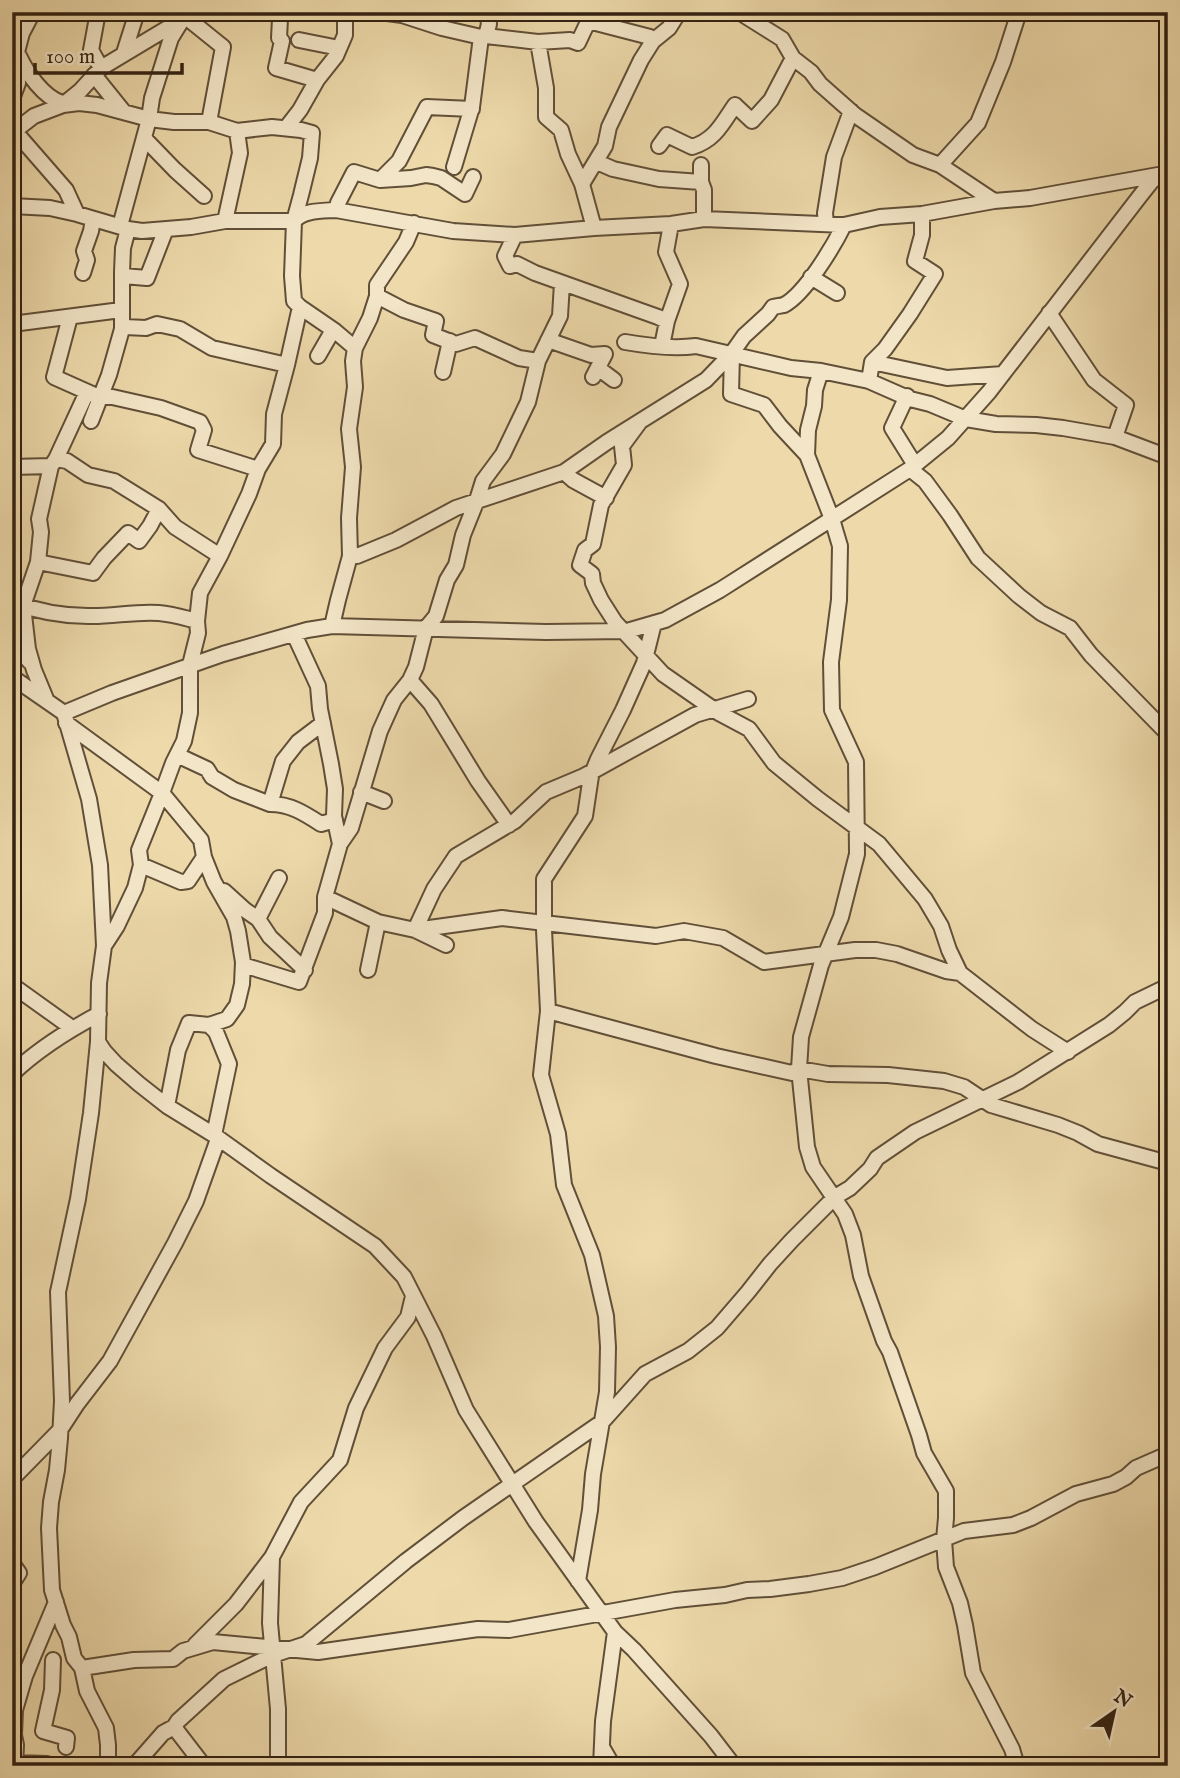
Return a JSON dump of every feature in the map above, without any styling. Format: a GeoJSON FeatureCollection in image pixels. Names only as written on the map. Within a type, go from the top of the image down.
{"type":"FeatureCollection","features":[{"type":"Feature","properties":{"kind":"street"},"geometry":{"type":"LineString","coordinates":[[12,99],[18,83],[15,51],[33,12]]}},
{"type":"Feature","properties":{"kind":"street"},"geometry":{"type":"LineString","coordinates":[[98,12],[91,50],[97,71],[123,111]]}},
{"type":"Feature","properties":{"kind":"street"},"geometry":{"type":"LineString","coordinates":[[124,53],[137,12]]}},
{"type":"Feature","properties":{"kind":"street"},"geometry":{"type":"LineString","coordinates":[[166,12],[185,17],[223,47],[209,122]]}},
{"type":"Feature","properties":{"kind":"street"},"geometry":{"type":"LineString","coordinates":[[64,104],[97,71],[185,17],[201,12]]}},
{"type":"Feature","properties":{"kind":"street"},"geometry":{"type":"LineString","coordinates":[[278,12],[279,38],[282,41],[276,68],[317,80]]}},
{"type":"Feature","properties":{"kind":"street"},"geometry":{"type":"LineString","coordinates":[[286,128],[336,56],[345,35],[345,12]]}},
{"type":"Feature","properties":{"kind":"street"},"geometry":{"type":"LineString","coordinates":[[380,12],[402,13],[442,28],[484,36],[538,42],[570,40],[578,43],[593,17],[650,37],[653,41]]}},
{"type":"Feature","properties":{"kind":"street"},"geometry":{"type":"LineString","coordinates":[[454,167],[471,109],[484,36],[489,24],[487,12]]}},
{"type":"Feature","properties":{"kind":"street"},"geometry":{"type":"LineString","coordinates":[[582,184],[605,146],[609,127],[640,60],[653,41],[665,33],[680,12]]}},
{"type":"Feature","properties":{"kind":"street"},"geometry":{"type":"LineString","coordinates":[[739,12],[782,39],[793,58],[851,111],[913,155],[940,165],[994,201]]}},
{"type":"Feature","properties":{"kind":"street"},"geometry":{"type":"LineString","coordinates":[[940,165],[978,122],[1003,62],[1019,12]]}},
{"type":"Feature","properties":{"kind":"street"},"geometry":{"type":"LineString","coordinates":[[46,699],[32,665],[16,606],[38,562],[41,532],[39,519],[54,463],[116,353],[122,329],[124,228],[152,98],[171,38],[185,17]]}},
{"type":"Feature","properties":{"kind":"street"},"geometry":{"type":"LineString","coordinates":[[299,40],[339,48]]}},
{"type":"Feature","properties":{"kind":"street"},"geometry":{"type":"LineString","coordinates":[[538,42],[546,117],[561,130],[582,184],[594,228]]}},
{"type":"Feature","properties":{"kind":"street"},"geometry":{"type":"LineString","coordinates":[[15,51],[49,97],[64,104]]}},
{"type":"Feature","properties":{"kind":"street"},"geometry":{"type":"LineString","coordinates":[[659,146],[667,135],[692,147],[704,143],[716,132],[735,106],[752,121],[771,100],[793,58]]}},
{"type":"Feature","properties":{"kind":"street"},"geometry":{"type":"LineString","coordinates":[[77,214],[66,190],[13,131],[34,116],[64,104],[97,105],[149,119],[209,122],[237,131],[272,127],[312,133],[310,158],[294,221],[294,300],[355,348]]}},
{"type":"Feature","properties":{"kind":"street"},"geometry":{"type":"LineString","coordinates":[[380,180],[399,161],[427,107],[471,109]]}},
{"type":"Feature","properties":{"kind":"street"},"geometry":{"type":"LineString","coordinates":[[825,224],[834,157],[851,111]]}},
{"type":"Feature","properties":{"kind":"street"},"geometry":{"type":"LineString","coordinates":[[225,221],[240,153],[237,131]]}},
{"type":"Feature","properties":{"kind":"street"},"geometry":{"type":"LineString","coordinates":[[144,138],[204,195]]}},
{"type":"Feature","properties":{"kind":"street"},"geometry":{"type":"LineString","coordinates":[[597,162],[613,169],[659,180],[701,182]]}},
{"type":"Feature","properties":{"kind":"street"},"geometry":{"type":"LineString","coordinates":[[701,165],[704,219]]}},
{"type":"Feature","properties":{"kind":"street"},"geometry":{"type":"LineString","coordinates":[[336,211],[354,172],[380,180],[433,176],[441,178],[465,194],[473,177]]}},
{"type":"Feature","properties":{"kind":"street"},"geometry":{"type":"LineString","coordinates":[[294,221],[298,216],[316,211],[336,211],[453,231],[516,235],[671,224],[704,219],[844,225],[880,217],[922,214],[994,201],[1030,198],[1163,172]]}},
{"type":"Feature","properties":{"kind":"street"},"geometry":{"type":"LineString","coordinates":[[65,718],[111,693],[307,629],[332,626],[546,632],[623,631],[665,620],[720,590],[832,519],[912,467],[948,438],[1003,374],[1139,196],[1163,172]]}},
{"type":"Feature","properties":{"kind":"street"},"geometry":{"type":"LineString","coordinates":[[12,206],[50,208],[142,231],[225,221],[294,221]]}},
{"type":"Feature","properties":{"kind":"street"},"geometry":{"type":"LineString","coordinates":[[869,381],[872,362],[911,314],[935,274],[915,261],[922,235],[922,214]]}},
{"type":"Feature","properties":{"kind":"street"},"geometry":{"type":"LineString","coordinates":[[83,273],[87,260],[84,251],[93,219]]}},
{"type":"Feature","properties":{"kind":"street"},"geometry":{"type":"LineString","coordinates":[[332,626],[350,556],[349,519],[353,467],[349,429],[355,387],[355,348],[370,318],[377,296],[377,285],[406,242],[414,223]]}},
{"type":"Feature","properties":{"kind":"street"},"geometry":{"type":"LineString","coordinates":[[662,346],[667,321],[680,284],[666,252],[671,224]]}},
{"type":"Feature","properties":{"kind":"street"},"geometry":{"type":"LineString","coordinates":[[350,556],[357,556],[396,540],[477,500],[564,472],[706,380],[773,307],[784,304],[799,292],[834,246],[844,225]]}},
{"type":"Feature","properties":{"kind":"street"},"geometry":{"type":"LineString","coordinates":[[123,275],[147,278],[166,229]]}},
{"type":"Feature","properties":{"kind":"street"},"geometry":{"type":"LineString","coordinates":[[516,235],[505,256],[510,266],[517,264],[667,321]]}},
{"type":"Feature","properties":{"kind":"street"},"geometry":{"type":"LineString","coordinates":[[811,277],[837,293]]}},
{"type":"Feature","properties":{"kind":"street"},"geometry":{"type":"LineString","coordinates":[[243,965],[299,982],[305,970],[325,913],[325,897],[340,844],[351,828],[385,721],[394,700],[410,680],[416,667],[426,628],[436,616],[447,580],[456,565],[463,535],[483,481],[503,454],[528,402],[538,361],[561,316],[562,283]]}},
{"type":"Feature","properties":{"kind":"street"},"geometry":{"type":"LineString","coordinates":[[377,296],[404,310],[436,321],[433,335],[456,344],[475,338],[519,358],[538,361]]}},
{"type":"Feature","properties":{"kind":"street"},"geometry":{"type":"LineString","coordinates":[[104,946],[130,900],[141,865],[139,850],[184,741],[190,713],[190,665],[198,633],[200,593],[220,556],[258,469],[273,444],[274,414],[300,307]]}},
{"type":"Feature","properties":{"kind":"street"},"geometry":{"type":"LineString","coordinates":[[12,324],[121,310]]}},
{"type":"Feature","properties":{"kind":"street"},"geometry":{"type":"LineString","coordinates":[[1049,313],[1094,380],[1126,405],[1115,437]]}},
{"type":"Feature","properties":{"kind":"street"},"geometry":{"type":"LineString","coordinates":[[70,317],[54,377],[94,395],[160,408],[200,422],[204,430],[198,450],[258,469]]}},
{"type":"Feature","properties":{"kind":"street"},"geometry":{"type":"LineString","coordinates":[[122,329],[146,328],[157,324],[180,328],[212,348],[287,365]]}},
{"type":"Feature","properties":{"kind":"street"},"geometry":{"type":"LineString","coordinates":[[318,356],[332,330]]}},
{"type":"Feature","properties":{"kind":"street"},"geometry":{"type":"LineString","coordinates":[[548,340],[591,355],[605,355],[596,372],[614,380]]}},
{"type":"Feature","properties":{"kind":"street"},"geometry":{"type":"LineString","coordinates":[[443,372],[450,341]]}},
{"type":"Feature","properties":{"kind":"street"},"geometry":{"type":"LineString","coordinates":[[625,342],[681,348],[696,346],[791,368],[869,381],[966,419],[996,424],[1063,428],[1115,437],[1168,457]]}},
{"type":"Feature","properties":{"kind":"street"},"geometry":{"type":"LineString","coordinates":[[732,354],[731,394],[764,405],[807,455],[840,547],[839,600],[831,662],[832,710],[856,762],[857,854],[841,917],[821,965],[801,1037],[799,1069],[807,1147],[813,1167],[845,1214],[853,1235],[860,1276],[890,1352],[924,1453],[946,1491],[946,1567],[963,1614],[973,1672],[1012,1749],[1017,1766]]}},
{"type":"Feature","properties":{"kind":"street"},"geometry":{"type":"LineString","coordinates":[[872,362],[947,378],[1003,374]]}},
{"type":"Feature","properties":{"kind":"street"},"geometry":{"type":"LineString","coordinates":[[807,455],[808,430],[821,371]]}},
{"type":"Feature","properties":{"kind":"street"},"geometry":{"type":"LineString","coordinates":[[91,421],[94,395]]}},
{"type":"Feature","properties":{"kind":"street"},"geometry":{"type":"LineString","coordinates":[[907,397],[892,428],[912,467],[950,515],[978,558],[1041,613],[1070,628],[1091,656],[1168,734]]}},
{"type":"Feature","properties":{"kind":"street"},"geometry":{"type":"LineString","coordinates":[[639,423],[622,446],[624,465],[601,505],[593,544],[585,550],[580,565],[592,574],[601,600],[623,631],[663,674],[714,710],[749,729],[774,763],[879,844],[925,899],[941,926],[960,973],[1032,1029],[1068,1052]]}},
{"type":"Feature","properties":{"kind":"street"},"geometry":{"type":"LineString","coordinates":[[12,467],[67,461],[88,475],[114,481],[159,509],[175,527],[220,556]]}},
{"type":"Feature","properties":{"kind":"street"},"geometry":{"type":"LineString","coordinates":[[564,472],[606,498]]}},
{"type":"Feature","properties":{"kind":"street"},"geometry":{"type":"LineString","coordinates":[[38,562],[93,573],[128,533],[139,541],[159,509]]}},
{"type":"Feature","properties":{"kind":"street"},"geometry":{"type":"LineString","coordinates":[[16,606],[90,616],[159,613],[197,621]]}},
{"type":"Feature","properties":{"kind":"street"},"geometry":{"type":"LineString","coordinates":[[578,1581],[609,1370],[606,1316],[592,1255],[564,1185],[558,1135],[541,1075],[548,1011],[544,879],[585,816],[593,771],[646,655],[654,623]]}},
{"type":"Feature","properties":{"kind":"street"},"geometry":{"type":"LineString","coordinates":[[294,634],[317,686],[335,789],[335,820],[340,844]]}},
{"type":"Feature","properties":{"kind":"street"},"geometry":{"type":"LineString","coordinates":[[12,642],[32,665]]}},
{"type":"Feature","properties":{"kind":"street"},"geometry":{"type":"LineString","coordinates":[[12,677],[46,699],[65,718],[162,793],[201,840],[204,857],[214,882],[234,917],[239,931],[243,965],[243,984],[237,1005],[227,1019],[209,1025],[189,1023],[178,1050],[167,1106]]}},
{"type":"Feature","properties":{"kind":"street"},"geometry":{"type":"LineString","coordinates":[[410,680],[431,704],[478,781],[509,825]]}},
{"type":"Feature","properties":{"kind":"street"},"geometry":{"type":"LineString","coordinates":[[415,930],[434,889],[456,856],[515,821],[546,792],[593,771],[695,715],[748,699]]}},
{"type":"Feature","properties":{"kind":"street"},"geometry":{"type":"LineString","coordinates":[[65,718],[89,799],[100,865],[104,946],[99,983],[98,1042],[91,1113],[78,1199],[58,1292],[62,1401],[57,1470],[51,1502],[52,1590],[87,1691],[106,1728],[108,1766]]}},
{"type":"Feature","properties":{"kind":"street"},"geometry":{"type":"LineString","coordinates":[[270,804],[282,761],[298,742],[323,723]]}},
{"type":"Feature","properties":{"kind":"street"},"geometry":{"type":"LineString","coordinates":[[177,755],[207,769],[212,777],[234,790],[270,804],[284,804],[321,824],[335,820]]}},
{"type":"Feature","properties":{"kind":"street"},"geometry":{"type":"LineString","coordinates":[[361,792],[384,801]]}},
{"type":"Feature","properties":{"kind":"street"},"geometry":{"type":"LineString","coordinates":[[141,865],[181,882],[188,881],[204,857]]}},
{"type":"Feature","properties":{"kind":"street"},"geometry":{"type":"LineString","coordinates":[[258,919],[279,878]]}},
{"type":"Feature","properties":{"kind":"street"},"geometry":{"type":"LineString","coordinates":[[214,882],[258,919],[270,937],[305,970]]}},
{"type":"Feature","properties":{"kind":"street"},"geometry":{"type":"LineString","coordinates":[[325,897],[378,922],[415,930],[446,945]]}},
{"type":"Feature","properties":{"kind":"street"},"geometry":{"type":"LineString","coordinates":[[415,930],[502,918],[656,936],[684,931],[723,938],[764,962],[855,950],[876,950],[897,954],[926,966],[960,973]]}},
{"type":"Feature","properties":{"kind":"street"},"geometry":{"type":"LineString","coordinates":[[368,970],[378,922]]}},
{"type":"Feature","properties":{"kind":"street"},"geometry":{"type":"LineString","coordinates":[[12,985],[72,1028]]}},
{"type":"Feature","properties":{"kind":"street"},"geometry":{"type":"LineString","coordinates":[[292,1649],[306,1644],[406,1561],[463,1518],[602,1422],[645,1374],[688,1351],[717,1328],[770,1264],[835,1197],[850,1188],[870,1169],[877,1158],[915,1132],[1018,1082],[1068,1052],[1135,1002],[1168,986]]}},
{"type":"Feature","properties":{"kind":"street"},"geometry":{"type":"LineString","coordinates":[[548,1011],[768,1069],[792,1073],[799,1069],[828,1074],[944,1081],[964,1087],[991,1105],[1058,1125],[1098,1144],[1168,1163]]}},
{"type":"Feature","properties":{"kind":"street"},"geometry":{"type":"LineString","coordinates":[[12,1074],[34,1053],[99,1014]]}},
{"type":"Feature","properties":{"kind":"street"},"geometry":{"type":"LineString","coordinates":[[12,1479],[60,1430],[110,1361],[195,1201],[216,1137],[229,1064],[216,1032],[209,1025]]}},
{"type":"Feature","properties":{"kind":"street"},"geometry":{"type":"LineString","coordinates":[[98,1042],[116,1064],[167,1106],[376,1246],[404,1277],[434,1336],[466,1410],[536,1522],[615,1632],[711,1736],[734,1766]]}},
{"type":"Feature","properties":{"kind":"street"},"geometry":{"type":"LineString","coordinates":[[192,1648],[236,1604],[272,1557],[301,1502],[340,1460],[356,1408],[385,1348],[408,1317],[413,1296]]}},
{"type":"Feature","properties":{"kind":"street"},"geometry":{"type":"LineString","coordinates":[[32,1658],[78,1663],[173,1659],[183,1651],[213,1642],[272,1651],[292,1649],[318,1652],[478,1629],[509,1630],[675,1600],[809,1584],[842,1578],[875,1567],[964,1531],[1013,1525],[1076,1494],[1113,1484],[1136,1468],[1168,1454]]}},
{"type":"Feature","properties":{"kind":"street"},"geometry":{"type":"LineString","coordinates":[[272,1557],[270,1623],[278,1709],[278,1766]]}},
{"type":"Feature","properties":{"kind":"street"},"geometry":{"type":"LineString","coordinates":[[12,1563],[19,1573],[12,1584]]}},
{"type":"Feature","properties":{"kind":"street"},"geometry":{"type":"LineString","coordinates":[[46,1766],[47,1764],[16,1764],[15,1710],[32,1658],[56,1601]]}},
{"type":"Feature","properties":{"kind":"street"},"geometry":{"type":"LineString","coordinates":[[601,1766],[603,1721],[615,1632]]}},
{"type":"Feature","properties":{"kind":"street"},"geometry":{"type":"LineString","coordinates":[[134,1766],[163,1733],[174,1727],[224,1679],[272,1651]]}},
{"type":"Feature","properties":{"kind":"street"},"geometry":{"type":"LineString","coordinates":[[53,1660],[52,1690],[43,1731],[67,1738],[66,1747]]}},
{"type":"Feature","properties":{"kind":"street"},"geometry":{"type":"LineString","coordinates":[[174,1727],[204,1766]]}},
{"type":"Feature","properties":{"kind":"street"},"geometry":{"type":"LineString","coordinates":[[602,1747],[613,1766]]}}]}
